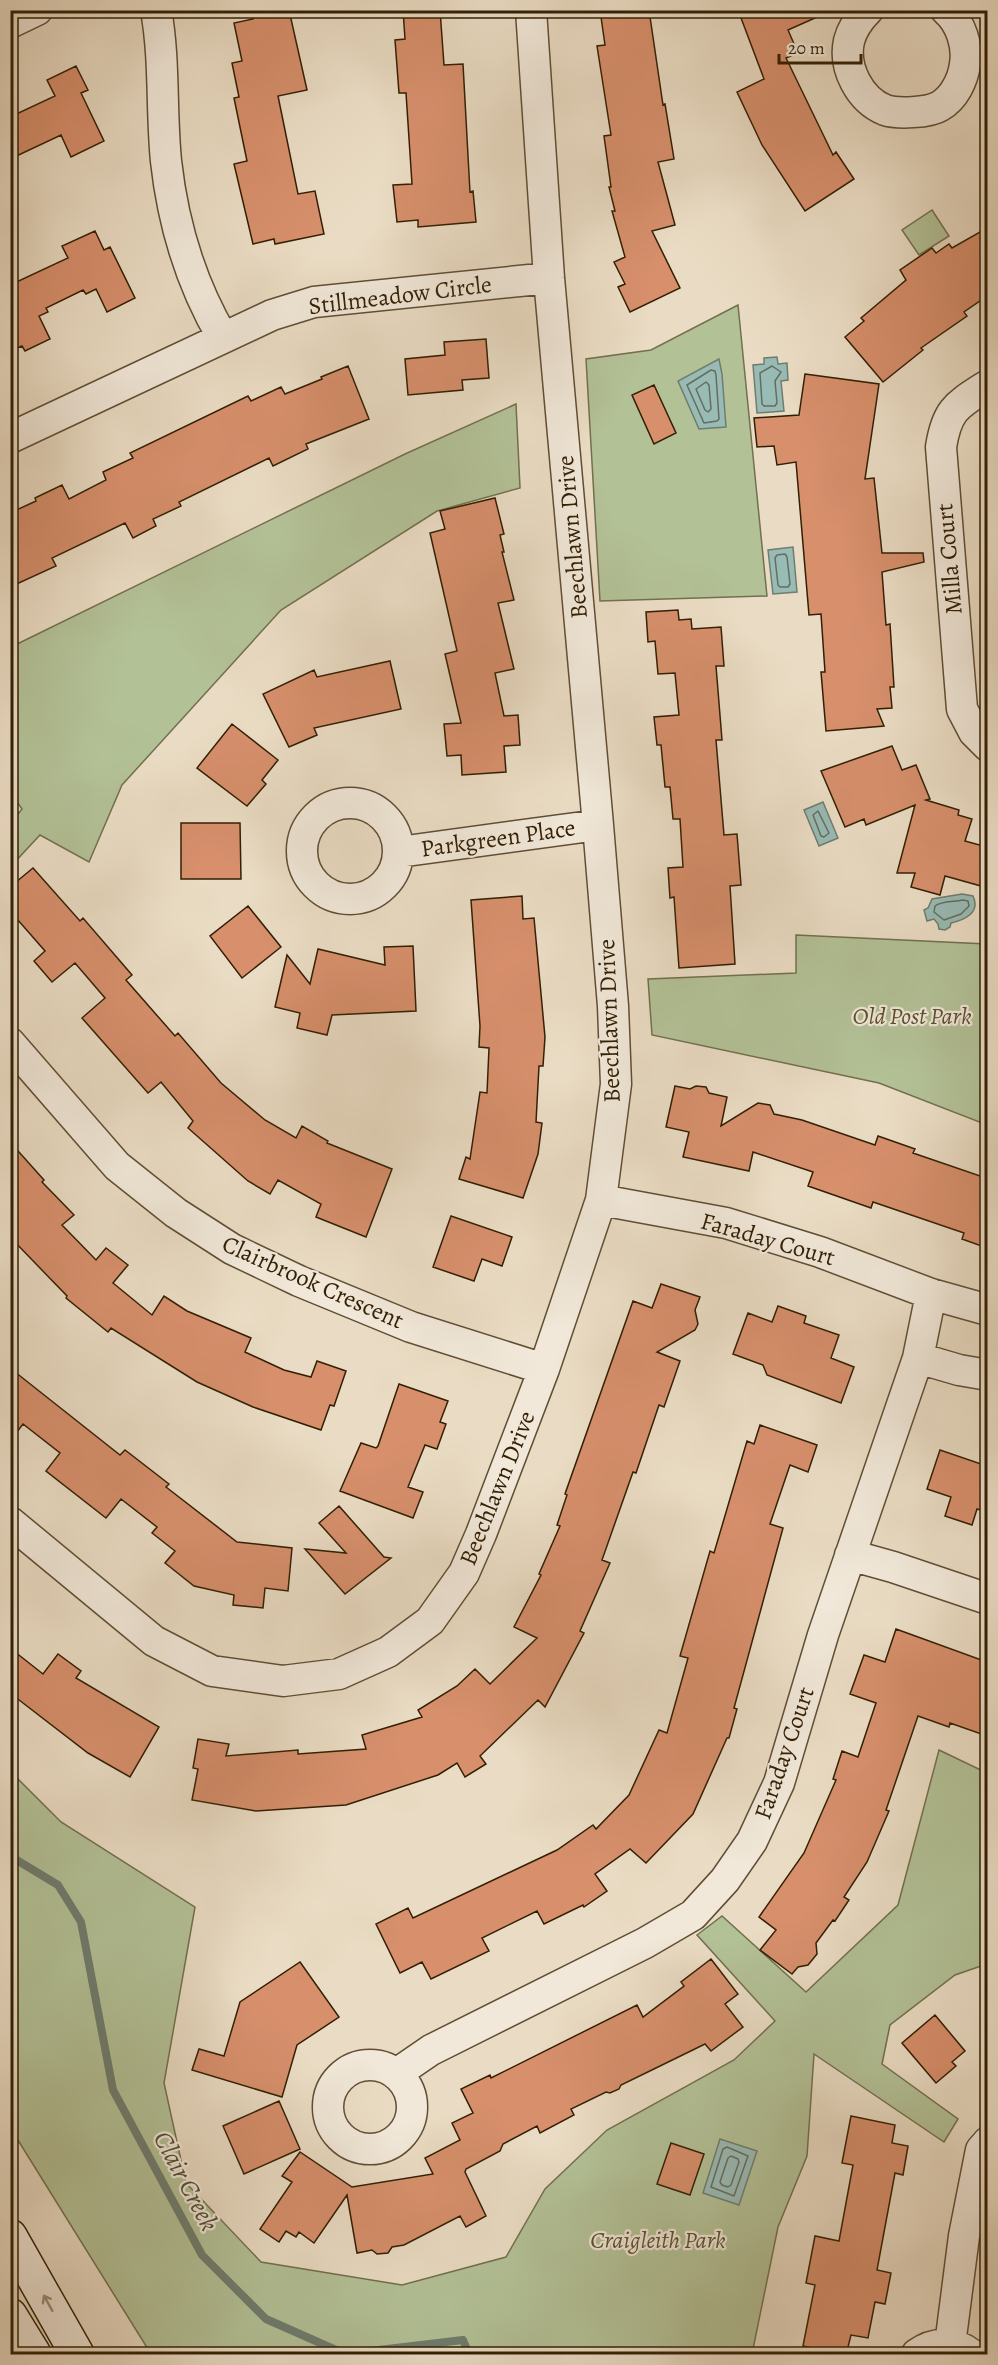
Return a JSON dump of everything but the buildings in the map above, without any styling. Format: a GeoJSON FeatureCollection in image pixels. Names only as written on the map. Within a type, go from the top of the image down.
{"type":"FeatureCollection","features":[{"type":"Feature","properties":{"kind":"main road"},"geometry":{"type":"LineString","coordinates":[[10,2236],[77,2355]]}},
{"type":"Feature","properties":{"kind":"main road"},"geometry":{"type":"LineString","coordinates":[[10,2314],[34,2355]]}},
{"type":"Feature","properties":{"kind":"street"},"geometry":{"type":"LineString","coordinates":[[10,23],[37,10]]}},
{"type":"Feature","properties":{"kind":"street"},"geometry":{"type":"LineString","coordinates":[[156,10],[160,36],[166,162],[181,244],[203,304],[223,338]]}},
{"type":"Feature","properties":{"kind":"street","name":"Beechlawn Drive"},"geometry":{"type":"LineString","coordinates":[[10,1522],[154,1641],[212,1671],[283,1682],[339,1674],[388,1652],[430,1621],[464,1573],[544,1369],[601,1200],[616,1084],[613,1006],[598,825],[549,278],[531,10]]}},
{"type":"Feature","properties":{"kind":"street"},"geometry":{"type":"LineString","coordinates":[[868,10],[857,21],[848,43],[853,78],[867,98],[886,110],[911,113],[939,107],[955,92],[964,75],[967,55],[963,35],[946,10]]}},
{"type":"Feature","properties":{"kind":"street","name":"Stillmeadow Circle"},"geometry":{"type":"LineString","coordinates":[[10,438],[272,315],[314,302],[549,278]]}},
{"type":"Feature","properties":{"kind":"street","name":"Milla Court"},"geometry":{"type":"LineString","coordinates":[[987,385],[955,408],[946,421],[941,447],[943,495],[962,708],[974,732],[987,746]]}},
{"type":"Feature","properties":{"kind":"street","name":"Parkgreen Place"},"geometry":{"type":"LineString","coordinates":[[399,852],[598,825]]}},
{"type":"Feature","properties":{"kind":"street","name":"Clairbrook Crescent"},"geometry":{"type":"LineString","coordinates":[[10,1043],[117,1166],[176,1213],[232,1250],[299,1281],[411,1327],[544,1369]]}},
{"type":"Feature","properties":{"kind":"street","name":"Faraday Court"},"geometry":{"type":"LineString","coordinates":[[601,1200],[726,1223],[820,1252],[931,1294],[987,1310]]}},
{"type":"Feature","properties":{"kind":"street","name":"Faraday Court"},"geometry":{"type":"LineString","coordinates":[[396,2074],[431,2050],[635,1948],[693,1915],[725,1880],[752,1841],[778,1783],[823,1635],[918,1358],[931,1294]]}},
{"type":"Feature","properties":{"kind":"street"},"geometry":{"type":"LineString","coordinates":[[918,1358],[958,1370],[987,1375]]}},
{"type":"Feature","properties":{"kind":"street"},"geometry":{"type":"LineString","coordinates":[[850,1555],[987,1599]]}},
{"type":"Feature","properties":{"kind":"street"},"geometry":{"type":"LineString","coordinates":[[917,2355],[925,2349],[960,2350],[964,2236],[981,2150],[987,2142]]}},
{"type":"Feature","properties":{"kind":"green space"},"geometry":{"type":"Polygon","coordinates":[[[932,210],[949,236],[919,255],[902,230],[932,210]]]}},
{"type":"Feature","properties":{"kind":"green space"},"geometry":{"type":"Polygon","coordinates":[[[738,305],[767,596],[600,601],[586,359],[651,350],[738,305]]]}},
{"type":"Feature","properties":{"kind":"green space"},"geometry":{"type":"Polygon","coordinates":[[[516,404],[520,488],[437,511],[281,610],[122,785],[89,862],[40,835],[11,866],[11,823],[22,809],[11,793],[11,647],[405,454],[516,404]]]}},
{"type":"Feature","properties":{"kind":"green space","name":"Old Post Park"},"geometry":{"type":"Polygon","coordinates":[[[796,935],[987,944],[987,1125],[879,1083],[652,1035],[648,979],[796,973],[796,935]]]}},
{"type":"Feature","properties":{"kind":"green space","name":"Craigleith Park"},"geometry":{"type":"Polygon","coordinates":[[[939,1750],[987,1773],[987,1964],[955,1975],[890,2025],[882,2064],[958,2119],[944,2142],[814,2054],[807,2156],[778,2227],[752,2354],[151,2354],[11,2129],[11,1772],[61,1822],[195,1907],[164,2083],[186,2183],[261,2262],[402,2285],[506,2257],[545,2189],[607,2130],[734,2060],[775,2021],[697,1935],[722,1916],[806,1992],[898,1905],[939,1750]]]}},
{"type":"Feature","properties":{"kind":"water"},"geometry":{"type":"Polygon","coordinates":[[[777,357],[778,364],[787,363],[788,380],[781,381],[784,411],[757,413],[753,365],[764,364],[764,358],[777,357]]]}},
{"type":"Feature","properties":{"kind":"water"},"geometry":{"type":"Polygon","coordinates":[[[719,359],[726,427],[699,429],[678,381],[719,359]]]}},
{"type":"Feature","properties":{"kind":"water"},"geometry":{"type":"Polygon","coordinates":[[[793,547],[797,592],[773,594],[768,550],[793,547]]]}},
{"type":"Feature","properties":{"kind":"water"},"geometry":{"type":"Polygon","coordinates":[[[823,802],[838,838],[819,846],[804,810],[823,802]]]}},
{"type":"Feature","properties":{"kind":"water"},"geometry":{"type":"Polygon","coordinates":[[[962,894],[973,896],[975,907],[970,915],[951,923],[950,927],[945,930],[939,929],[934,919],[927,921],[924,910],[928,908],[932,899],[962,894]]]}},
{"type":"Feature","properties":{"kind":"water"},"geometry":{"type":"Polygon","coordinates":[[[720,2139],[757,2151],[739,2205],[703,2193],[720,2139]]]}},
{"type":"Feature","properties":{"kind":"waterway","name":"Clair Creek"},"geometry":{"type":"LineString","coordinates":[[10,1856],[58,1885],[81,1922],[113,2090],[202,2255],[266,2319],[345,2354],[463,2340],[469,2354]]}}]}
